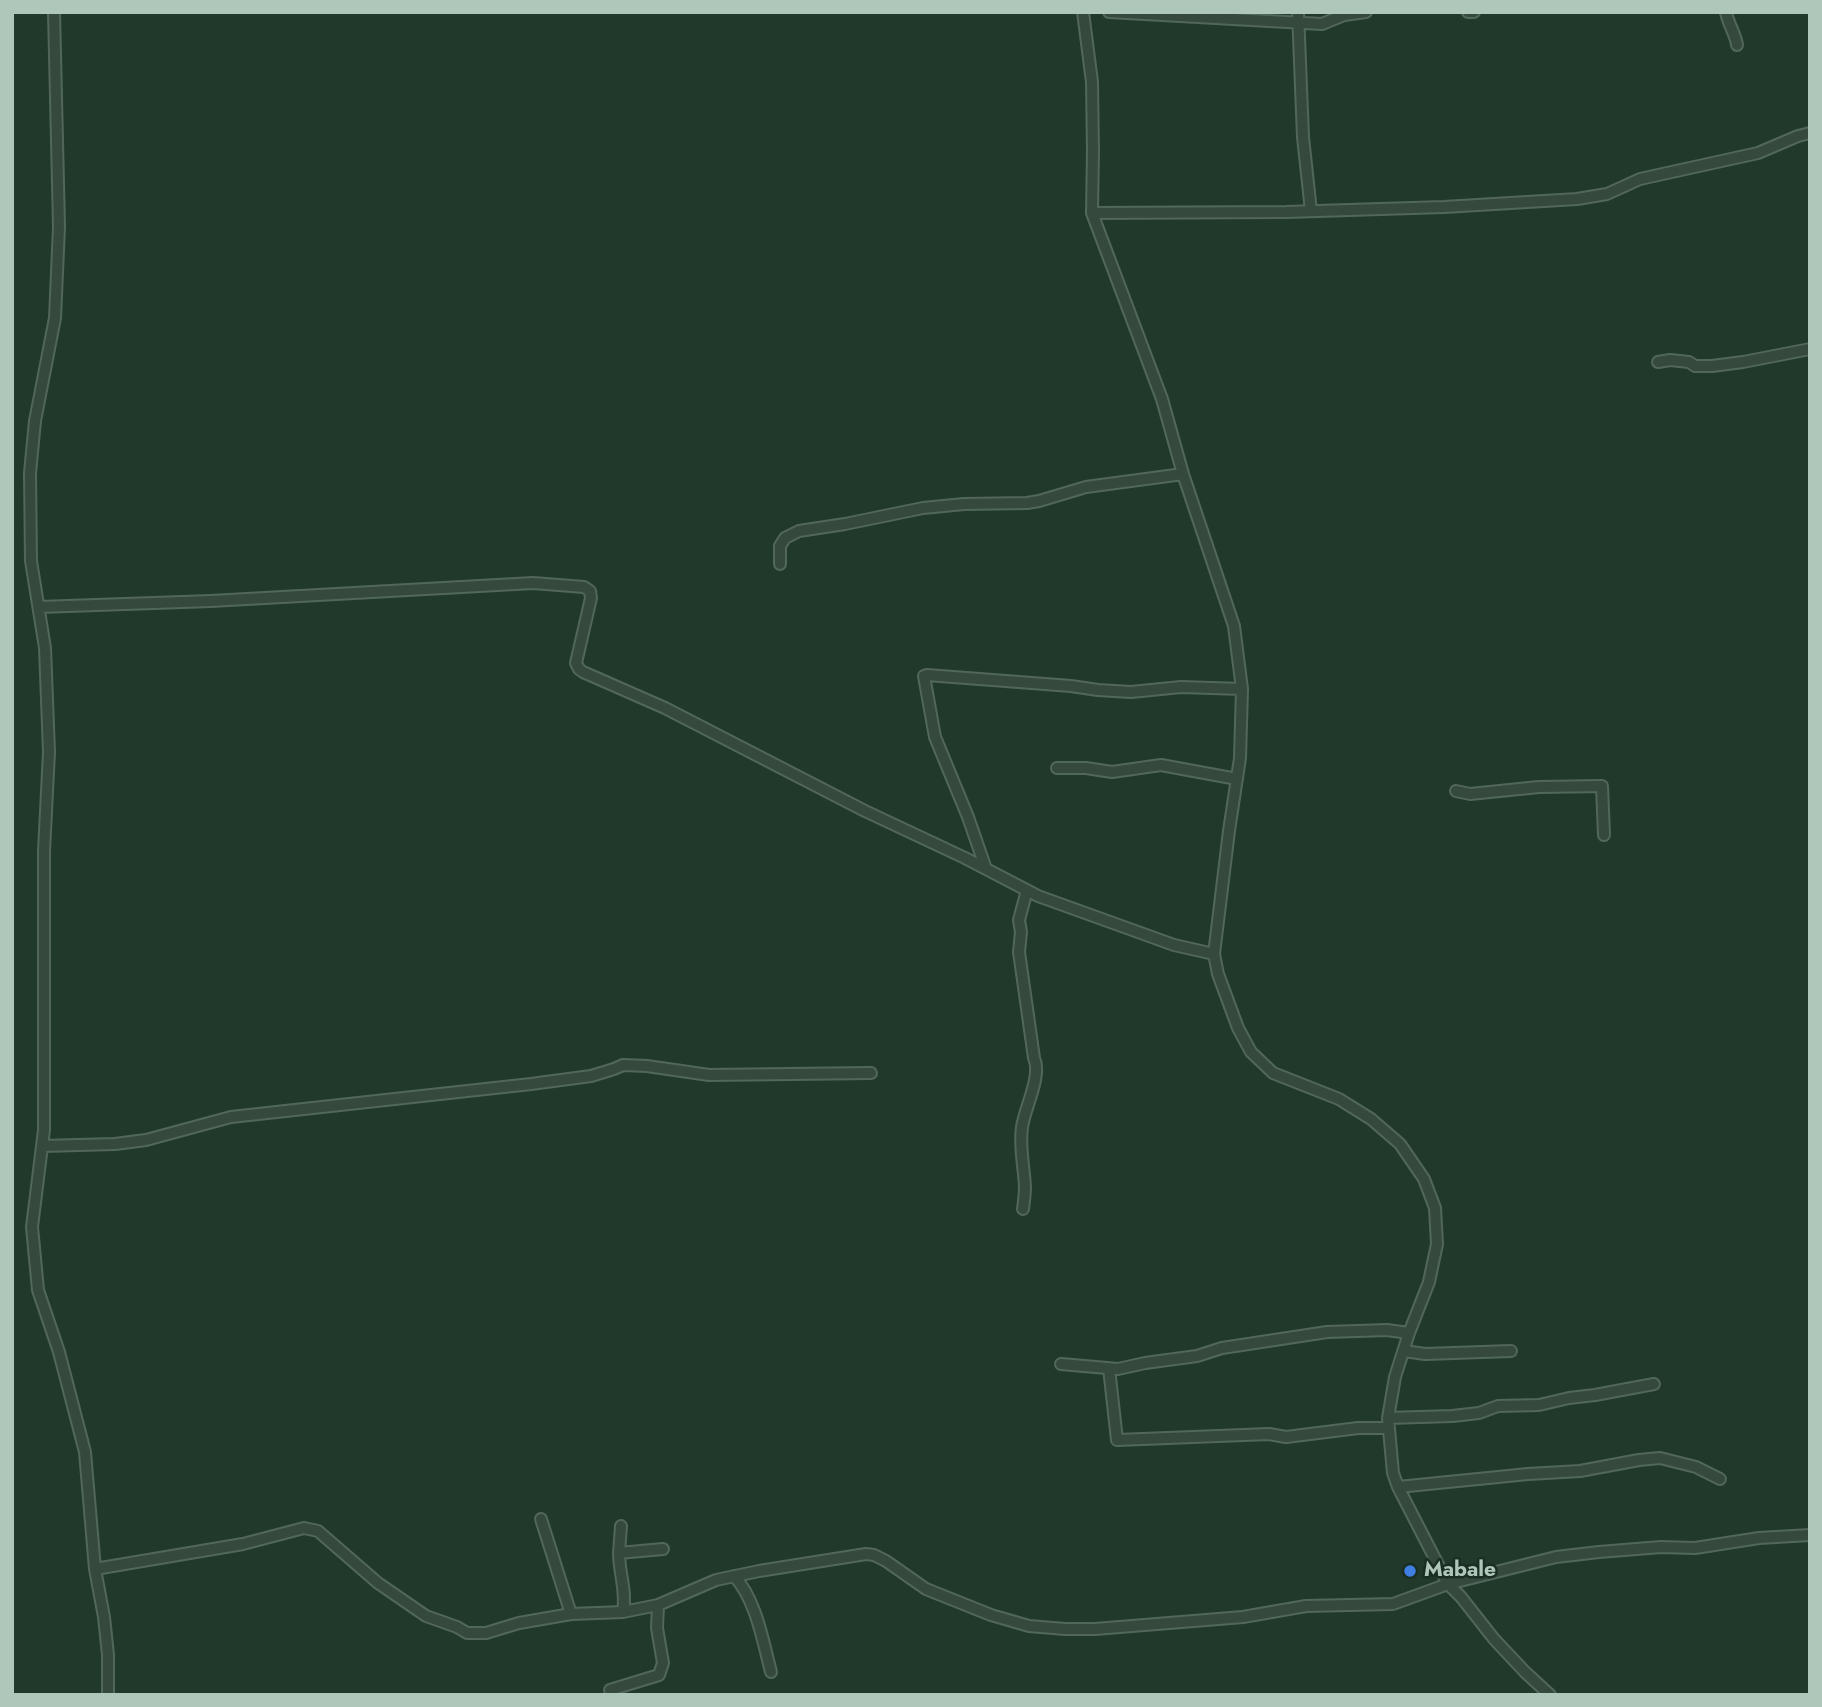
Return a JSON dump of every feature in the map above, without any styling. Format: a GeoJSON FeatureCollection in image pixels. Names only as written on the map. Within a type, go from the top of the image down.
{"type":"FeatureCollection","features":[{"type":"Feature","properties":{"kind":"street"},"geometry":{"type":"LineString","coordinates":[[54,12],[59,227],[55,318],[35,421],[30,473],[31,561],[45,648],[49,752],[44,851],[44,1116],[32,1227],[38,1290],[59,1352],[85,1452],[95,1569],[108,1655],[108,1695]]}},
{"type":"Feature","properties":{"kind":"street"},"geometry":{"type":"LineString","coordinates":[[1083,12],[1091,82],[1091,213],[1163,400],[1183,474],[1234,626],[1242,689],[1241,758],[1214,954],[1218,974],[1238,1028],[1251,1052],[1273,1073],[1339,1099],[1371,1119],[1400,1144],[1424,1179],[1435,1208],[1437,1244],[1429,1282],[1395,1377],[1388,1423],[1394,1473],[1398,1487],[1448,1584],[1494,1639],[1550,1695]]}},
{"type":"Feature","properties":{"kind":"street"},"geometry":{"type":"LineString","coordinates":[[1109,12],[1298,17],[1322,24],[1345,15],[1366,12]]}},
{"type":"Feature","properties":{"kind":"street"},"geometry":{"type":"LineString","coordinates":[[1468,12],[1474,12]]}},
{"type":"Feature","properties":{"kind":"street"},"geometry":{"type":"LineString","coordinates":[[1726,12],[1737,45]]}},
{"type":"Feature","properties":{"kind":"street"},"geometry":{"type":"LineString","coordinates":[[1298,17],[1303,137],[1311,211]]}},
{"type":"Feature","properties":{"kind":"street"},"geometry":{"type":"LineString","coordinates":[[1091,213],[1311,211],[1577,199],[1607,194],[1640,179],[1758,153],[1810,133]]}},
{"type":"Feature","properties":{"kind":"street"},"geometry":{"type":"LineString","coordinates":[[1658,362],[1670,360],[1689,362],[1695,366],[1712,366],[1810,349]]}},
{"type":"Feature","properties":{"kind":"street"},"geometry":{"type":"LineString","coordinates":[[779,564],[780,546],[785,538],[799,531],[923,508],[1027,503],[1086,487],[1183,474]]}},
{"type":"Feature","properties":{"kind":"street"},"geometry":{"type":"LineString","coordinates":[[39,607],[211,601],[533,583],[584,587],[590,591],[591,598],[576,663],[579,669],[665,708],[1038,896],[1174,945],[1214,954]]}},
{"type":"Feature","properties":{"kind":"street"},"geometry":{"type":"LineString","coordinates":[[986,869],[935,737],[924,676],[1120,691],[1181,687],[1242,689]]}},
{"type":"Feature","properties":{"kind":"street"},"geometry":{"type":"LineString","coordinates":[[1057,768],[1086,768],[1112,772],[1161,765],[1237,779]]}},
{"type":"Feature","properties":{"kind":"street"},"geometry":{"type":"LineString","coordinates":[[1456,791],[1470,794],[1539,787],[1602,786],[1604,835]]}},
{"type":"Feature","properties":{"kind":"street"},"geometry":{"type":"LineString","coordinates":[[1023,1209],[1025,1188],[1021,1153],[1022,1125],[1037,1063],[1034,1058],[1019,952],[1019,920],[1027,890]]}},
{"type":"Feature","properties":{"kind":"street"},"geometry":{"type":"LineString","coordinates":[[42,1146],[115,1144],[146,1140],[231,1117],[531,1084],[590,1076],[624,1065],[709,1075],[871,1073]]}},
{"type":"Feature","properties":{"kind":"street"},"geometry":{"type":"LineString","coordinates":[[1061,1364],[1118,1370],[1144,1363],[1197,1356],[1222,1348],[1318,1333],[1387,1330],[1409,1333]]}},
{"type":"Feature","properties":{"kind":"street"},"geometry":{"type":"LineString","coordinates":[[1404,1351],[1425,1354],[1511,1351]]}},
{"type":"Feature","properties":{"kind":"street"},"geometry":{"type":"LineString","coordinates":[[1110,1368],[1117,1440],[1269,1434],[1286,1437],[1479,1413],[1498,1406],[1539,1405],[1654,1384]]}},
{"type":"Feature","properties":{"kind":"street"},"geometry":{"type":"LineString","coordinates":[[1398,1487],[1580,1471],[1660,1458],[1696,1467],[1720,1479]]}},
{"type":"Feature","properties":{"kind":"street"},"geometry":{"type":"LineString","coordinates":[[541,1519],[571,1614]]}},
{"type":"Feature","properties":{"kind":"street"},"geometry":{"type":"LineString","coordinates":[[621,1525],[619,1570],[626,1598],[623,1612]]}},
{"type":"Feature","properties":{"kind":"street"},"geometry":{"type":"LineString","coordinates":[[95,1569],[243,1544],[304,1528],[318,1531],[378,1583],[426,1616],[467,1633],[486,1633],[519,1623],[571,1614],[623,1612],[658,1605],[716,1580],[866,1554],[886,1561],[926,1589],[991,1615],[1029,1626],[1095,1629],[1243,1617],[1306,1606],[1394,1604],[1448,1584],[1556,1557],[1661,1547],[1695,1548],[1759,1538],[1810,1535]]}},
{"type":"Feature","properties":{"kind":"street"},"geometry":{"type":"LineString","coordinates":[[619,1553],[663,1549]]}},
{"type":"Feature","properties":{"kind":"street"},"geometry":{"type":"LineString","coordinates":[[734,1576],[748,1597],[771,1672]]}},
{"type":"Feature","properties":{"kind":"street"},"geometry":{"type":"LineString","coordinates":[[610,1690],[659,1675],[663,1663],[657,1628],[658,1605]]}},
{"type":"Feature","properties":{"kind":"place","name":"Mabale"},"geometry":{"type":"Point","coordinates":[1410,1571]}}]}
